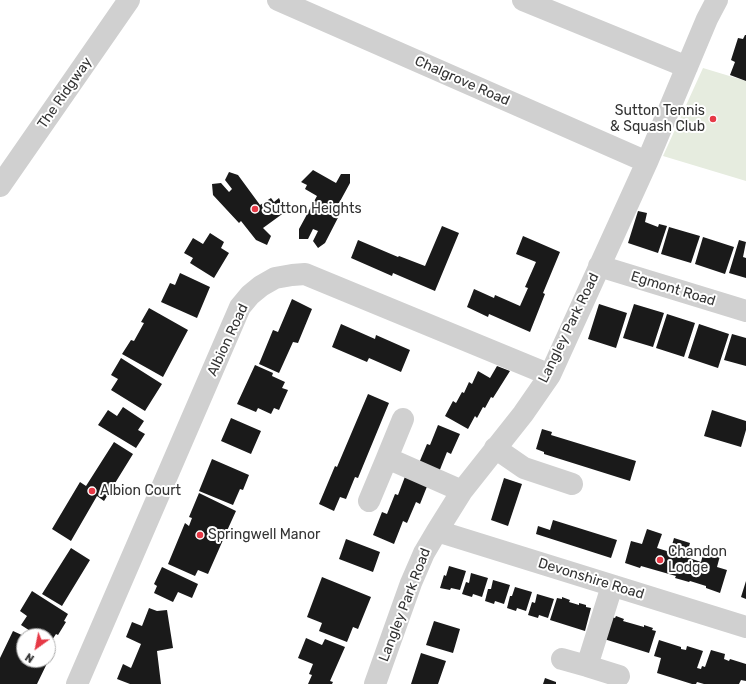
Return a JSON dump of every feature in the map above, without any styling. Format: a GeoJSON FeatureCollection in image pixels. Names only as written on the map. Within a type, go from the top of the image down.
{"type":"FeatureCollection","features":[{"type":"Feature","properties":{"kind":"street","name":"The Ridgway"},"geometry":{"type":"LineString","coordinates":[[0,186],[129,0]]}},
{"type":"Feature","properties":{"kind":"street","name":"Chalgrove Road"},"geometry":{"type":"LineString","coordinates":[[278,0],[647,162]]}},
{"type":"Feature","properties":{"kind":"street"},"geometry":{"type":"LineString","coordinates":[[523,0],[687,67]]}},
{"type":"Feature","properties":{"kind":"street","name":"Langley Park Road"},"geometry":{"type":"LineString","coordinates":[[375,684],[411,583],[424,553],[437,530],[462,491],[523,414],[550,375],[647,162],[707,19],[717,0]]}},
{"type":"Feature","properties":{"kind":"street","name":"Egmont Road"},"geometry":{"type":"LineString","coordinates":[[599,266],[746,312]]}},
{"type":"Feature","properties":{"kind":"street","name":"Albion Road"},"geometry":{"type":"LineString","coordinates":[[77,684],[240,307],[250,295],[261,286],[275,278],[305,274],[550,375]]}},
{"type":"Feature","properties":{"kind":"street"},"geometry":{"type":"LineString","coordinates":[[369,501],[403,419]]}},
{"type":"Feature","properties":{"kind":"street"},"geometry":{"type":"LineString","coordinates":[[495,448],[524,468],[572,484]]}},
{"type":"Feature","properties":{"kind":"street"},"geometry":{"type":"LineString","coordinates":[[387,458],[462,491]]}},
{"type":"Feature","properties":{"kind":"street","name":"Devonshire Road"},"geometry":{"type":"LineString","coordinates":[[437,530],[746,627]]}},
{"type":"Feature","properties":{"kind":"street"},"geometry":{"type":"LineString","coordinates":[[587,666],[612,586]]}},
{"type":"Feature","properties":{"kind":"street"},"geometry":{"type":"LineString","coordinates":[[562,658],[620,676]]}},
{"type":"Feature","properties":{"kind":"shaded area","name":"Sutton Tennis & Squash Club"},"geometry":{"type":"Polygon","coordinates":[[[703,68],[746,81],[746,181],[663,156],[703,68]]]}},
{"type":"Feature","properties":{"kind":"building"},"geometry":{"type":"Polygon","coordinates":[[[745,35],[746,81],[730,75],[735,62],[731,60],[738,38],[743,39],[745,35]]]}},
{"type":"Feature","properties":{"kind":"building","name":"Sutton Heights"},"geometry":{"type":"Polygon","coordinates":[[[313,170],[336,183],[341,174],[350,174],[350,183],[338,205],[343,208],[325,243],[318,248],[313,241],[318,231],[313,229],[308,239],[299,239],[299,229],[317,196],[305,189],[307,185],[301,182],[313,170]]]}},
{"type":"Feature","properties":{"kind":"building","name":"Sutton Heights"},"geometry":{"type":"Polygon","coordinates":[[[229,172],[238,175],[260,205],[271,198],[274,202],[279,198],[285,212],[263,228],[271,236],[267,245],[256,240],[241,221],[239,223],[213,195],[212,184],[221,183],[229,192],[232,189],[225,180],[229,172]]]}},
{"type":"Feature","properties":{"kind":"building"},"geometry":{"type":"Polygon","coordinates":[[[638,211],[647,213],[645,222],[658,227],[659,224],[667,226],[658,253],[628,243],[638,211]]]}},
{"type":"Feature","properties":{"kind":"building"},"geometry":{"type":"Polygon","coordinates":[[[442,226],[459,233],[435,291],[393,273],[392,276],[351,258],[358,240],[398,257],[399,256],[425,266],[442,226]]]}},
{"type":"Feature","properties":{"kind":"building"},"geometry":{"type":"Polygon","coordinates":[[[669,227],[700,236],[691,263],[661,254],[669,227]]]}},
{"type":"Feature","properties":{"kind":"building"},"geometry":{"type":"Polygon","coordinates":[[[210,233],[224,242],[221,248],[229,253],[214,278],[190,263],[193,258],[184,253],[193,238],[203,244],[210,233]]]}},
{"type":"Feature","properties":{"kind":"building"},"geometry":{"type":"Polygon","coordinates":[[[523,236],[560,252],[543,293],[545,294],[530,332],[489,314],[488,317],[467,307],[474,289],[494,298],[495,295],[520,306],[528,288],[525,287],[536,262],[516,254],[523,236]]]}},
{"type":"Feature","properties":{"kind":"building"},"geometry":{"type":"Polygon","coordinates":[[[703,237],[734,247],[725,274],[695,264],[703,237]]]}},
{"type":"Feature","properties":{"kind":"building"},"geometry":{"type":"Polygon","coordinates":[[[739,240],[746,242],[743,257],[746,258],[746,278],[729,273],[739,240]]]}},
{"type":"Feature","properties":{"kind":"building"},"geometry":{"type":"Polygon","coordinates":[[[180,273],[210,287],[197,318],[161,302],[170,283],[175,285],[180,273]]]}},
{"type":"Feature","properties":{"kind":"building"},"geometry":{"type":"Polygon","coordinates":[[[292,299],[312,309],[298,343],[293,342],[279,373],[259,364],[273,330],[278,332],[292,299]]]}},
{"type":"Feature","properties":{"kind":"building"},"geometry":{"type":"Polygon","coordinates":[[[599,304],[627,313],[616,348],[588,339],[599,304]]]}},
{"type":"Feature","properties":{"kind":"building"},"geometry":{"type":"Polygon","coordinates":[[[634,304],[664,313],[653,347],[623,338],[634,304]]]}},
{"type":"Feature","properties":{"kind":"building"},"geometry":{"type":"Polygon","coordinates":[[[149,308],[188,330],[163,377],[122,354],[131,340],[134,341],[144,323],[141,322],[149,308]]]}},
{"type":"Feature","properties":{"kind":"building"},"geometry":{"type":"Polygon","coordinates":[[[667,314],[695,323],[684,357],[656,348],[667,314]]]}},
{"type":"Feature","properties":{"kind":"building"},"geometry":{"type":"Polygon","coordinates":[[[341,324],[375,339],[376,335],[410,350],[401,372],[369,358],[367,362],[332,347],[341,324]]]}},
{"type":"Feature","properties":{"kind":"building"},"geometry":{"type":"Polygon","coordinates":[[[699,324],[729,334],[718,368],[688,358],[699,324]]]}},
{"type":"Feature","properties":{"kind":"building"},"geometry":{"type":"Polygon","coordinates":[[[732,334],[746,338],[746,366],[724,360],[732,334]]]}},
{"type":"Feature","properties":{"kind":"building"},"geometry":{"type":"Polygon","coordinates":[[[121,358],[162,384],[145,411],[111,390],[118,379],[111,375],[121,358]]]}},
{"type":"Feature","properties":{"kind":"building"},"geometry":{"type":"Polygon","coordinates":[[[255,365],[273,373],[272,376],[285,382],[282,388],[288,390],[279,410],[274,408],[271,414],[258,408],[256,412],[237,404],[255,365]]]}},
{"type":"Feature","properties":{"kind":"building"},"geometry":{"type":"Polygon","coordinates":[[[497,366],[510,371],[493,398],[491,397],[485,408],[483,407],[477,418],[475,416],[468,429],[445,416],[453,401],[456,403],[462,392],[464,393],[469,382],[472,384],[478,371],[490,378],[497,366]]]}},
{"type":"Feature","properties":{"kind":"building"},"geometry":{"type":"Polygon","coordinates":[[[368,394],[389,403],[358,478],[355,477],[346,499],[340,497],[334,511],[319,504],[335,466],[337,467],[368,394]]]}},
{"type":"Feature","properties":{"kind":"building"},"geometry":{"type":"Polygon","coordinates":[[[123,407],[144,421],[138,430],[145,434],[136,448],[98,425],[108,410],[117,416],[123,407]]]}},
{"type":"Feature","properties":{"kind":"building"},"geometry":{"type":"Polygon","coordinates":[[[712,410],[746,421],[746,430],[741,447],[704,436],[712,410]]]}},
{"type":"Feature","properties":{"kind":"building"},"geometry":{"type":"Polygon","coordinates":[[[231,418],[261,431],[251,454],[221,441],[231,418]]]}},
{"type":"Feature","properties":{"kind":"building"},"geometry":{"type":"Polygon","coordinates":[[[438,425],[460,434],[451,454],[447,452],[439,472],[419,463],[427,444],[430,445],[438,425]]]}},
{"type":"Feature","properties":{"kind":"building"},"geometry":{"type":"Polygon","coordinates":[[[542,429],[552,432],[551,435],[636,461],[630,481],[544,454],[544,452],[536,449],[542,429]]]}},
{"type":"Feature","properties":{"kind":"building","name":"Albion Court"},"geometry":{"type":"Polygon","coordinates":[[[114,442],[133,454],[104,501],[97,496],[71,541],[52,529],[80,482],[86,486],[114,442]]]}},
{"type":"Feature","properties":{"kind":"building"},"geometry":{"type":"Polygon","coordinates":[[[212,459],[249,475],[243,490],[240,489],[233,505],[199,491],[212,459]]]}},
{"type":"Feature","properties":{"kind":"building"},"geometry":{"type":"Polygon","coordinates":[[[406,474],[428,484],[420,504],[416,502],[407,523],[403,521],[394,544],[373,535],[382,512],[387,514],[395,494],[398,495],[406,474]]]}},
{"type":"Feature","properties":{"kind":"building"},"geometry":{"type":"Polygon","coordinates":[[[504,478],[522,484],[508,526],[491,520],[504,478]]]}},
{"type":"Feature","properties":{"kind":"building","name":"Springwell Manor"},"geometry":{"type":"Polygon","coordinates":[[[199,493],[236,511],[226,533],[223,531],[220,538],[223,540],[208,574],[198,570],[195,576],[168,564],[185,523],[189,526],[192,518],[189,517],[199,493]]]}},
{"type":"Feature","properties":{"kind":"building"},"geometry":{"type":"Polygon","coordinates":[[[553,520],[617,540],[611,558],[536,534],[538,526],[550,530],[553,520]]]}},
{"type":"Feature","properties":{"kind":"building","name":"Chandon Lodge"},"geometry":{"type":"Polygon","coordinates":[[[647,529],[662,534],[657,548],[670,552],[674,538],[690,543],[686,557],[701,562],[705,547],[721,552],[717,567],[727,570],[720,593],[706,588],[706,586],[675,578],[676,576],[625,563],[631,541],[642,544],[647,529]]]}},
{"type":"Feature","properties":{"kind":"building"},"geometry":{"type":"Polygon","coordinates":[[[346,539],[380,552],[373,572],[339,559],[346,539]]]}},
{"type":"Feature","properties":{"kind":"building"},"geometry":{"type":"Polygon","coordinates":[[[71,548],[90,560],[62,606],[42,594],[71,548]]]}},
{"type":"Feature","properties":{"kind":"building"},"geometry":{"type":"Polygon","coordinates":[[[449,566],[466,571],[460,590],[440,588],[444,575],[446,576],[449,566]]]}},
{"type":"Feature","properties":{"kind":"building"},"geometry":{"type":"Polygon","coordinates":[[[162,567],[198,584],[192,598],[178,592],[173,602],[154,593],[157,586],[154,584],[162,567]]]}},
{"type":"Feature","properties":{"kind":"building"},"geometry":{"type":"Polygon","coordinates":[[[471,573],[488,578],[482,597],[473,594],[472,597],[462,594],[466,582],[469,583],[471,573]]]}},
{"type":"Feature","properties":{"kind":"building"},"geometry":{"type":"Polygon","coordinates":[[[322,577],[371,597],[358,629],[353,627],[347,642],[319,631],[322,623],[307,617],[322,577]]]}},
{"type":"Feature","properties":{"kind":"building"},"geometry":{"type":"Polygon","coordinates":[[[493,580],[510,585],[504,604],[495,601],[494,604],[485,601],[488,589],[491,589],[493,580]]]}},
{"type":"Feature","properties":{"kind":"building"},"geometry":{"type":"Polygon","coordinates":[[[746,581],[746,599],[741,597],[746,581]]]}},
{"type":"Feature","properties":{"kind":"building"},"geometry":{"type":"Polygon","coordinates":[[[515,587],[532,592],[526,611],[517,608],[516,611],[507,608],[510,596],[512,596],[515,587]]]}},
{"type":"Feature","properties":{"kind":"building"},"geometry":{"type":"Polygon","coordinates":[[[32,591],[68,614],[64,621],[66,622],[58,635],[56,634],[56,628],[26,628],[21,625],[27,616],[20,611],[32,591]]]}},
{"type":"Feature","properties":{"kind":"building"},"geometry":{"type":"Polygon","coordinates":[[[537,594],[554,599],[548,618],[539,615],[538,618],[528,615],[532,602],[535,603],[537,594]]]}},
{"type":"Feature","properties":{"kind":"building"},"geometry":{"type":"Polygon","coordinates":[[[562,597],[570,600],[569,602],[579,605],[579,603],[591,608],[585,631],[550,620],[557,598],[562,599],[562,597]]]}},
{"type":"Feature","properties":{"kind":"building"},"geometry":{"type":"Polygon","coordinates":[[[149,608],[157,611],[167,610],[173,648],[157,651],[161,684],[130,684],[117,679],[123,664],[131,668],[141,644],[126,637],[132,622],[142,626],[149,608]]]}},
{"type":"Feature","properties":{"kind":"building"},"geometry":{"type":"Polygon","coordinates":[[[616,616],[624,619],[623,621],[644,627],[644,625],[653,628],[652,630],[656,631],[649,653],[604,639],[611,617],[615,618],[616,616]]]}},
{"type":"Feature","properties":{"kind":"building"},"geometry":{"type":"Polygon","coordinates":[[[434,621],[460,629],[453,653],[426,645],[434,621]]]}},
{"type":"Feature","properties":{"kind":"building"},"geometry":{"type":"Polygon","coordinates":[[[13,631],[16,632],[16,668],[45,668],[37,684],[0,684],[0,658],[13,631]]]}},
{"type":"Feature","properties":{"kind":"building"},"geometry":{"type":"Polygon","coordinates":[[[306,638],[322,645],[325,639],[345,647],[330,681],[333,682],[332,684],[308,684],[312,675],[309,674],[313,664],[298,658],[306,638]]]}},
{"type":"Feature","properties":{"kind":"building"},"geometry":{"type":"Polygon","coordinates":[[[659,640],[681,647],[681,649],[686,650],[687,646],[703,651],[697,668],[701,669],[702,666],[705,667],[711,650],[725,654],[724,659],[729,661],[730,659],[746,664],[746,681],[741,680],[739,684],[704,684],[697,682],[696,684],[692,684],[657,673],[661,658],[654,656],[659,640]]]}},
{"type":"Feature","properties":{"kind":"building"},"geometry":{"type":"Polygon","coordinates":[[[421,653],[446,661],[438,684],[411,684],[421,653]]]}},
{"type":"Feature","properties":{"kind":"building"},"geometry":{"type":"Polygon","coordinates":[[[545,678],[556,682],[556,684],[543,684],[545,678]]]}},
{"type":"Feature","properties":{"kind":"place","name":"Sutton Tennis & Squash Club"},"geometry":{"type":"Point","coordinates":[713,119]}},
{"type":"Feature","properties":{"kind":"place","name":"Sutton Heights"},"geometry":{"type":"Point","coordinates":[255,209]}},
{"type":"Feature","properties":{"kind":"place","name":"Albion Court"},"geometry":{"type":"Point","coordinates":[92,491]}},
{"type":"Feature","properties":{"kind":"place","name":"Springwell Manor"},"geometry":{"type":"Point","coordinates":[200,535]}},
{"type":"Feature","properties":{"kind":"place","name":"Chandon Lodge"},"geometry":{"type":"Point","coordinates":[660,560]}}]}
